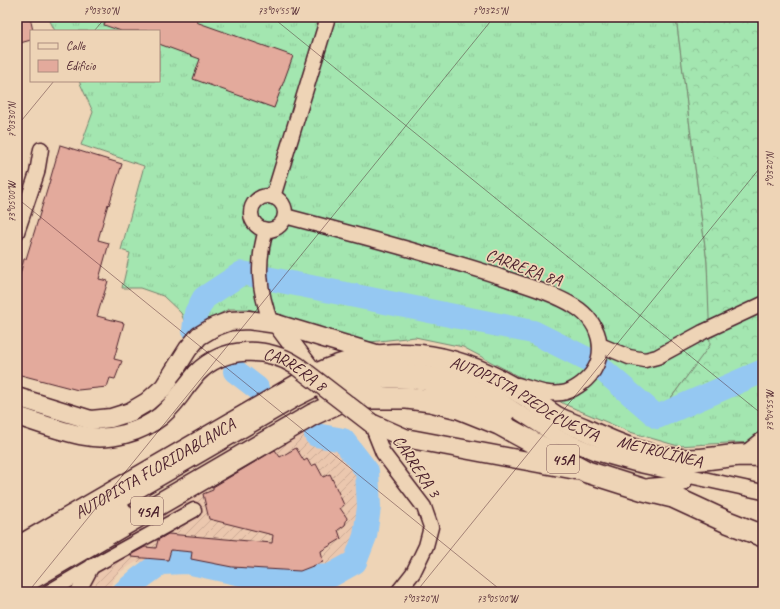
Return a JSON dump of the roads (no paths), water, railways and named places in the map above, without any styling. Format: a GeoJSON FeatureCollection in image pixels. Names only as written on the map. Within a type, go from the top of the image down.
{"type":"FeatureCollection","features":[{"type":"Feature","properties":{"kind":"highway","name":"AUTOPISTA PIEDECUESTA"},"geometry":{"type":"LineString","coordinates":[[753,455],[688,460],[669,459],[637,451],[610,441],[557,417],[521,393],[472,367],[440,358],[406,354],[380,355],[342,363],[314,375],[301,401],[362,398],[407,398],[431,401],[459,408],[500,424],[587,472],[644,490],[673,497],[725,521],[763,536]]}},
{"type":"Feature","properties":{"kind":"highway","name":"AUTOPISTA FLORIDABLANCA"},"geometry":{"type":"LineString","coordinates":[[17,548],[266,421],[301,401]]}},
{"type":"Feature","properties":{"kind":"highway","name":"AUTOPISTA FLORIDABLANCA"},"geometry":{"type":"LineString","coordinates":[[17,587],[266,421],[301,401]]}},
{"type":"Feature","properties":{"kind":"main road","name":"CARRERA 8"},"geometry":{"type":"LineString","coordinates":[[17,397],[91,420],[111,418],[130,412],[148,402],[164,387],[188,349],[199,336],[214,327],[230,321],[248,320],[271,323],[380,355]]}},
{"type":"Feature","properties":{"kind":"main road","name":"CARRERA 8"},"geometry":{"type":"LineString","coordinates":[[271,323],[314,375]]}},
{"type":"Feature","properties":{"kind":"main road","name":"CARRERA 8"},"geometry":{"type":"LineString","coordinates":[[17,416],[86,436],[113,436],[147,425],[162,415],[197,373],[223,356],[248,351],[262,352],[279,356],[297,366],[371,423],[405,438],[587,472]]}},
{"type":"Feature","properties":{"kind":"main road"},"geometry":{"type":"LineString","coordinates":[[132,431],[164,387]]}},
{"type":"Feature","properties":{"kind":"street"},"geometry":{"type":"LineString","coordinates":[[274,197],[328,17]]}},
{"type":"Feature","properties":{"kind":"street"},"geometry":{"type":"LineString","coordinates":[[17,232],[37,173],[41,149]]}},
{"type":"Feature","properties":{"kind":"street"},"geometry":{"type":"LineString","coordinates":[[262,197],[274,197],[283,204],[285,216],[281,225],[276,228],[266,230],[256,225],[252,221],[251,210],[253,204],[262,197]]}},
{"type":"Feature","properties":{"kind":"street","name":"CARRERA 8A"},"geometry":{"type":"LineString","coordinates":[[285,216],[468,266],[546,293],[573,305],[585,313],[595,325],[599,352]]}},
{"type":"Feature","properties":{"kind":"street"},"geometry":{"type":"LineString","coordinates":[[266,230],[261,246],[259,262],[263,303],[271,323]]}},
{"type":"Feature","properties":{"kind":"street"},"geometry":{"type":"LineString","coordinates":[[498,380],[548,394],[564,393],[574,389],[589,377],[599,352],[645,360],[657,357],[703,332],[763,304]]}},
{"type":"Feature","properties":{"kind":"street","name":"METROLÍNEA"},"geometry":{"type":"LineString","coordinates":[[301,401],[336,379],[362,372],[406,370],[442,376],[467,384],[495,397],[556,436],[596,453],[635,464],[763,492]]}},
{"type":"Feature","properties":{"kind":"street","name":"METROLÍNEA"},"geometry":{"type":"LineString","coordinates":[[301,401],[354,385],[382,381],[408,381],[428,384],[453,390],[482,402],[515,418],[551,443],[594,460],[628,470],[684,483],[763,499]]}},
{"type":"Feature","properties":{"kind":"street"},"geometry":{"type":"LineString","coordinates":[[17,561],[266,421]]}},
{"type":"Feature","properties":{"kind":"street"},"geometry":{"type":"LineString","coordinates":[[17,574],[266,421]]}},
{"type":"Feature","properties":{"kind":"street","name":"CARRERA 3"},"geometry":{"type":"LineString","coordinates":[[371,423],[382,453],[424,507],[431,527],[426,546],[413,573],[398,592]]}},
{"type":"Feature","properties":{"kind":"street"},"geometry":{"type":"LineString","coordinates":[[753,455],[763,439]]}},
{"type":"Feature","properties":{"kind":"street"},"geometry":{"type":"LineString","coordinates":[[644,490],[649,486],[684,483]]}},
{"type":"Feature","properties":{"kind":"street"},"geometry":{"type":"LineString","coordinates":[[54,591],[92,566],[194,510]]}},
{"type":"Feature","properties":{"kind":"street"},"geometry":{"type":"LineString","coordinates":[[78,592],[92,566]]}},
{"type":"Feature","properties":{"kind":"waterway"},"geometry":{"type":"LineString","coordinates":[[194,331],[196,313],[204,298],[242,273],[533,332],[595,363],[657,417],[763,371]]}},
{"type":"Feature","properties":{"kind":"waterway"},"geometry":{"type":"LineString","coordinates":[[235,371],[257,388]]}},
{"type":"Feature","properties":{"kind":"waterway"},"geometry":{"type":"LineString","coordinates":[[124,592],[161,563],[187,562],[250,576],[302,578],[330,576],[355,562],[365,536],[369,507],[367,471],[343,440],[316,435]]}}]}
